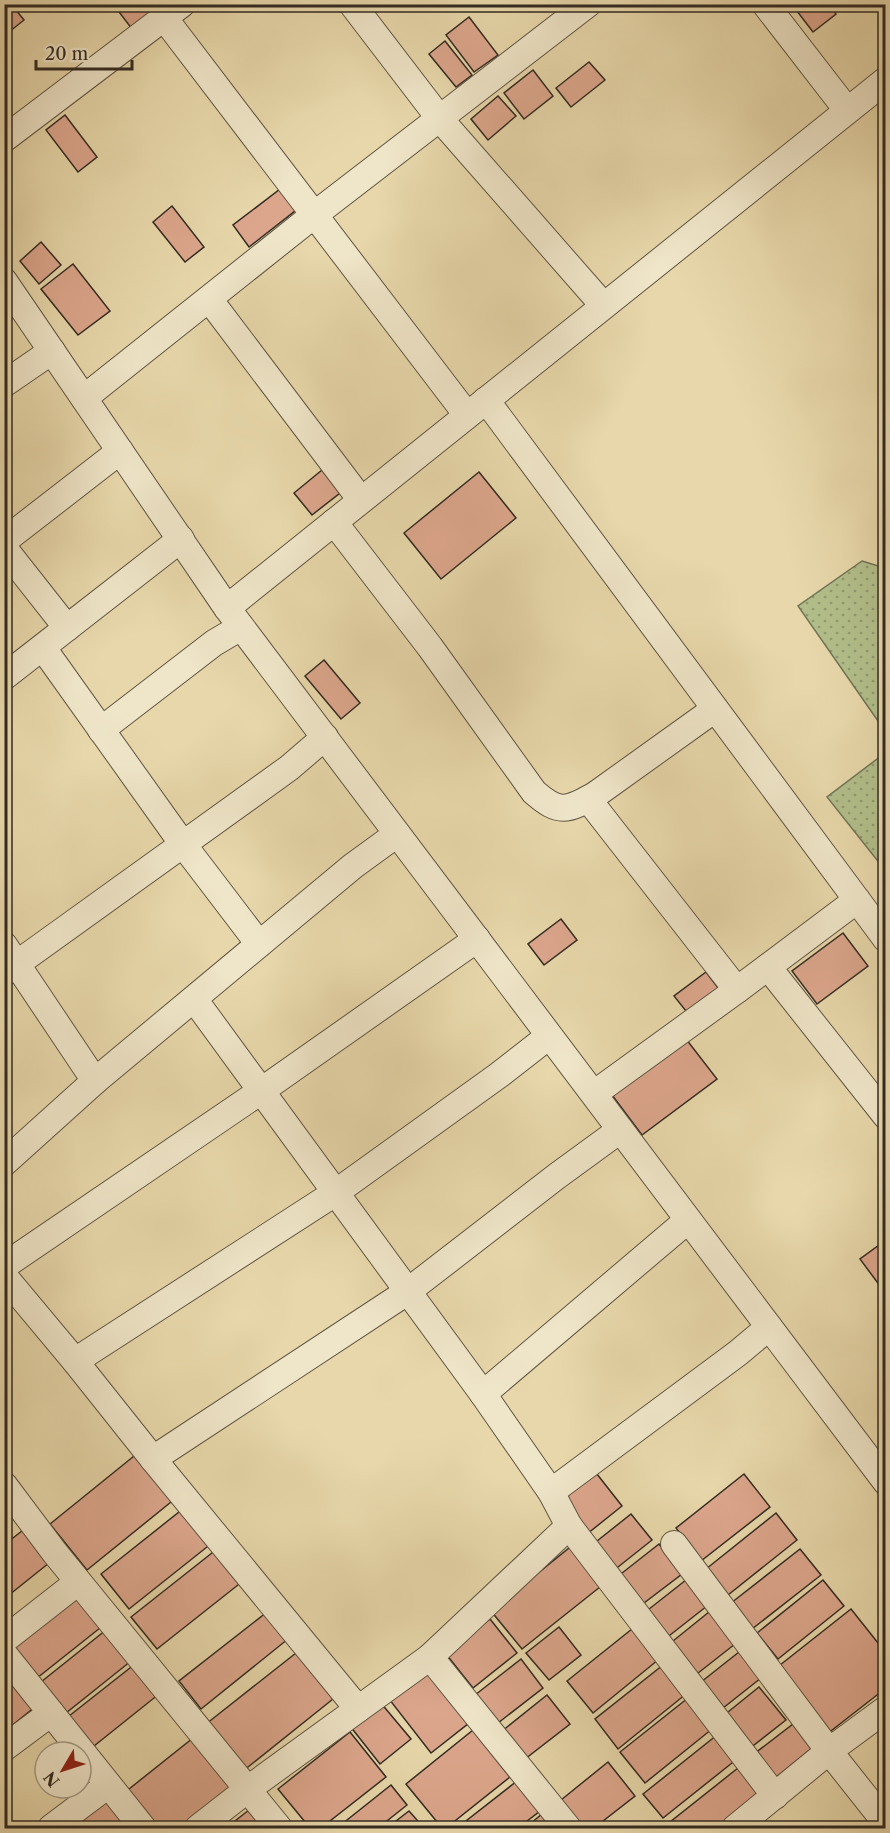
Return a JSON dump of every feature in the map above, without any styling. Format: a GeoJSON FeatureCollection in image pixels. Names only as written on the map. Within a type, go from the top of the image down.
{"type":"FeatureCollection","features":[{"type":"Feature","properties":{"kind":"street"},"geometry":{"type":"LineString","coordinates":[[352,4],[440,118],[603,305]]}},
{"type":"Feature","properties":{"kind":"street"},"geometry":{"type":"LineString","coordinates":[[84,398],[314,215],[588,4]]}},
{"type":"Feature","properties":{"kind":"street"},"geometry":{"type":"LineString","coordinates":[[765,4],[847,110]]}},
{"type":"Feature","properties":{"kind":"street"},"geometry":{"type":"LineString","coordinates":[[4,139],[174,12],[314,215],[476,407],[715,709],[885,939]]}},
{"type":"Feature","properties":{"kind":"street"},"geometry":{"type":"LineString","coordinates":[[101,730],[214,644],[234,617],[334,522],[885,80]]}},
{"type":"Feature","properties":{"kind":"street"},"geometry":{"type":"LineString","coordinates":[[4,280],[234,617],[885,1482]]}},
{"type":"Feature","properties":{"kind":"street"},"geometry":{"type":"LineString","coordinates":[[210,299],[361,500]]}},
{"type":"Feature","properties":{"kind":"street"},"geometry":{"type":"LineString","coordinates":[[4,384],[52,351]]}},
{"type":"Feature","properties":{"kind":"street"},"geometry":{"type":"LineString","coordinates":[[4,541],[120,451]]}},
{"type":"Feature","properties":{"kind":"street"},"geometry":{"type":"LineString","coordinates":[[334,522],[430,647],[534,792],[546,802],[560,809],[574,807],[588,799],[715,709]]}},
{"type":"Feature","properties":{"kind":"street"},"geometry":{"type":"LineString","coordinates":[[4,677],[181,539]]}},
{"type":"Feature","properties":{"kind":"street"},"geometry":{"type":"LineString","coordinates":[[4,548],[67,628]]}},
{"type":"Feature","properties":{"kind":"street"},"geometry":{"type":"LineString","coordinates":[[43,648],[182,843],[259,944]]}},
{"type":"Feature","properties":{"kind":"street"},"geometry":{"type":"LineString","coordinates":[[95,1081],[9,961],[289,768],[325,737]]}},
{"type":"Feature","properties":{"kind":"street"},"geometry":{"type":"LineString","coordinates":[[588,799],[736,990]]}},
{"type":"Feature","properties":{"kind":"street"},"geometry":{"type":"LineString","coordinates":[[4,1163],[95,1081],[353,866],[397,834]]}},
{"type":"Feature","properties":{"kind":"street"},"geometry":{"type":"LineString","coordinates":[[594,1093],[857,900]]}},
{"type":"Feature","properties":{"kind":"street"},"geometry":{"type":"LineString","coordinates":[[4,1266],[261,1091],[477,939]]}},
{"type":"Feature","properties":{"kind":"street"},"geometry":{"type":"LineString","coordinates":[[768,967],[885,1116]]}},
{"type":"Feature","properties":{"kind":"street"},"geometry":{"type":"LineString","coordinates":[[194,999],[483,1394],[551,1492],[569,1526],[775,1796]]}},
{"type":"Feature","properties":{"kind":"street"},"geometry":{"type":"LineString","coordinates":[[75,1360],[334,1193],[499,1075],[549,1036]]}},
{"type":"Feature","properties":{"kind":"street"},"geometry":{"type":"LineString","coordinates":[[153,1459],[407,1292],[620,1130]]}},
{"type":"Feature","properties":{"kind":"street"},"geometry":{"type":"LineString","coordinates":[[483,1394],[688,1220]]}},
{"type":"Feature","properties":{"kind":"street"},"geometry":{"type":"LineString","coordinates":[[4,1276],[75,1360],[358,1709]]}},
{"type":"Feature","properties":{"kind":"street"},"geometry":{"type":"LineString","coordinates":[[551,1492],[729,1360],[769,1327]]}},
{"type":"Feature","properties":{"kind":"street"},"geometry":{"type":"LineString","coordinates":[[4,1485],[13,1515],[78,1582],[279,1828]]}},
{"type":"Feature","properties":{"kind":"street"},"geometry":{"type":"LineString","coordinates":[[198,1828],[430,1657],[569,1526]]}},
{"type":"Feature","properties":{"kind":"street"},"geometry":{"type":"LineString","coordinates":[[674,1544],[885,1823]]}},
{"type":"Feature","properties":{"kind":"street"},"geometry":{"type":"LineString","coordinates":[[4,1640],[78,1582]]}},
{"type":"Feature","properties":{"kind":"street"},"geometry":{"type":"LineString","coordinates":[[4,1654],[143,1828]]}},
{"type":"Feature","properties":{"kind":"street"},"geometry":{"type":"LineString","coordinates":[[430,1657],[568,1828]]}},
{"type":"Feature","properties":{"kind":"street"},"geometry":{"type":"LineString","coordinates":[[735,1828],[829,1751],[885,1709]]}},
{"type":"Feature","properties":{"kind":"street"},"geometry":{"type":"LineString","coordinates":[[4,1748],[51,1713]]}},
{"type":"Feature","properties":{"kind":"street"},"geometry":{"type":"LineString","coordinates":[[51,1828],[108,1785]]}},
{"type":"Feature","properties":{"kind":"green space"},"geometry":{"type":"Polygon","coordinates":[[[862,561],[885,568],[885,731],[798,606],[862,561]]]}},
{"type":"Feature","properties":{"kind":"green space"},"geometry":{"type":"Polygon","coordinates":[[[885,753],[885,870],[827,797],[885,753]]]}},
{"type":"Feature","properties":{"kind":"building"},"geometry":{"type":"Polygon","coordinates":[[[4,4],[11,4],[24,20],[4,36],[4,4]]]}},
{"type":"Feature","properties":{"kind":"building"},"geometry":{"type":"Polygon","coordinates":[[[113,4],[164,4],[132,29],[113,4]]]}},
{"type":"Feature","properties":{"kind":"building"},"geometry":{"type":"Polygon","coordinates":[[[805,4],[829,4],[836,14],[813,32],[797,11],[805,4]]]}},
{"type":"Feature","properties":{"kind":"building"},"geometry":{"type":"Polygon","coordinates":[[[469,17],[498,55],[474,72],[446,35],[469,17]]]}},
{"type":"Feature","properties":{"kind":"building"},"geometry":{"type":"Polygon","coordinates":[[[445,41],[472,75],[456,87],[429,54],[445,41]]]}},
{"type":"Feature","properties":{"kind":"building"},"geometry":{"type":"Polygon","coordinates":[[[589,62],[605,80],[571,107],[556,88],[589,62]]]}},
{"type":"Feature","properties":{"kind":"building"},"geometry":{"type":"Polygon","coordinates":[[[533,70],[553,96],[524,119],[504,93],[533,70]]]}},
{"type":"Feature","properties":{"kind":"building"},"geometry":{"type":"Polygon","coordinates":[[[498,96],[516,116],[488,140],[471,119],[498,96]]]}},
{"type":"Feature","properties":{"kind":"building"},"geometry":{"type":"Polygon","coordinates":[[[65,115],[97,157],[78,172],[46,130],[65,115]]]}},
{"type":"Feature","properties":{"kind":"building"},"geometry":{"type":"Polygon","coordinates":[[[284,186],[300,207],[249,247],[233,225],[284,186]]]}},
{"type":"Feature","properties":{"kind":"building"},"geometry":{"type":"Polygon","coordinates":[[[172,206],[204,247],[185,262],[153,222],[172,206]]]}},
{"type":"Feature","properties":{"kind":"building"},"geometry":{"type":"Polygon","coordinates":[[[41,242],[61,265],[39,284],[20,261],[41,242]]]}},
{"type":"Feature","properties":{"kind":"building"},"geometry":{"type":"Polygon","coordinates":[[[73,264],[110,311],[78,335],[41,289],[73,264]]]}},
{"type":"Feature","properties":{"kind":"building"},"geometry":{"type":"Polygon","coordinates":[[[322,470],[340,493],[312,515],[294,493],[322,470]]]}},
{"type":"Feature","properties":{"kind":"building"},"geometry":{"type":"Polygon","coordinates":[[[479,472],[516,518],[441,579],[404,533],[479,472]]]}},
{"type":"Feature","properties":{"kind":"building"},"geometry":{"type":"Polygon","coordinates":[[[324,660],[360,703],[341,719],[305,676],[324,660]]]}},
{"type":"Feature","properties":{"kind":"building"},"geometry":{"type":"Polygon","coordinates":[[[561,919],[577,940],[544,965],[528,944],[561,919]]]}},
{"type":"Feature","properties":{"kind":"building"},"geometry":{"type":"Polygon","coordinates":[[[843,933],[868,966],[817,1004],[792,971],[843,933]]]}},
{"type":"Feature","properties":{"kind":"building"},"geometry":{"type":"Polygon","coordinates":[[[706,972],[722,993],[690,1016],[674,996],[706,972]]]}},
{"type":"Feature","properties":{"kind":"building"},"geometry":{"type":"Polygon","coordinates":[[[686,1039],[717,1079],[642,1135],[612,1095],[686,1039]]]}},
{"type":"Feature","properties":{"kind":"building"},"geometry":{"type":"Polygon","coordinates":[[[886,1240],[886,1294],[860,1259],[886,1240]]]}},
{"type":"Feature","properties":{"kind":"building"},"geometry":{"type":"Polygon","coordinates":[[[139,1452],[176,1498],[87,1570],[50,1524],[139,1452]]]}},
{"type":"Feature","properties":{"kind":"building"},"geometry":{"type":"Polygon","coordinates":[[[593,1469],[622,1506],[587,1534],[558,1497],[593,1469]]]}},
{"type":"Feature","properties":{"kind":"building"},"geometry":{"type":"Polygon","coordinates":[[[744,1474],[770,1507],[701,1561],[676,1528],[744,1474]]]}},
{"type":"Feature","properties":{"kind":"building"},"geometry":{"type":"Polygon","coordinates":[[[184,1508],[212,1543],[129,1609],[101,1574],[184,1508]]]}},
{"type":"Feature","properties":{"kind":"building"},"geometry":{"type":"Polygon","coordinates":[[[776,1513],[797,1540],[728,1595],[706,1569],[776,1513]]]}},
{"type":"Feature","properties":{"kind":"building"},"geometry":{"type":"Polygon","coordinates":[[[631,1514],[652,1540],[613,1571],[592,1545],[631,1514]]]}},
{"type":"Feature","properties":{"kind":"building"},"geometry":{"type":"Polygon","coordinates":[[[27,1527],[54,1559],[4,1599],[4,1545],[27,1527]]]}},
{"type":"Feature","properties":{"kind":"building"},"geometry":{"type":"Polygon","coordinates":[[[574,1544],[605,1583],[522,1649],[491,1611],[574,1544]]]}},
{"type":"Feature","properties":{"kind":"building"},"geometry":{"type":"Polygon","coordinates":[[[659,1544],[682,1574],[640,1606],[617,1577],[659,1544]]]}},
{"type":"Feature","properties":{"kind":"building"},"geometry":{"type":"Polygon","coordinates":[[[217,1549],[243,1581],[157,1649],[131,1617],[217,1549]]]}},
{"type":"Feature","properties":{"kind":"building"},"geometry":{"type":"Polygon","coordinates":[[[800,1549],[821,1575],[752,1629],[731,1603],[800,1549]]]}},
{"type":"Feature","properties":{"kind":"building"},"geometry":{"type":"Polygon","coordinates":[[[686,1580],[707,1606],[665,1639],[644,1613],[686,1580]]]}},
{"type":"Feature","properties":{"kind":"building"},"geometry":{"type":"Polygon","coordinates":[[[823,1580],[844,1606],[778,1659],[757,1633],[823,1580]]]}},
{"type":"Feature","properties":{"kind":"building"},"geometry":{"type":"Polygon","coordinates":[[[77,1589],[105,1624],[32,1682],[4,1648],[77,1589]]]}},
{"type":"Feature","properties":{"kind":"building"},"geometry":{"type":"Polygon","coordinates":[[[851,1609],[886,1653],[886,1688],[827,1734],[775,1669],[851,1609]]]}},
{"type":"Feature","properties":{"kind":"building"},"geometry":{"type":"Polygon","coordinates":[[[267,1612],[288,1639],[201,1709],[179,1681],[267,1612]]]}},
{"type":"Feature","properties":{"kind":"building"},"geometry":{"type":"Polygon","coordinates":[[[709,1612],[735,1644],[693,1677],[668,1645],[709,1612]]]}},
{"type":"Feature","properties":{"kind":"building"},"geometry":{"type":"Polygon","coordinates":[[[490,1619],[517,1653],[473,1688],[446,1654],[490,1619]]]}},
{"type":"Feature","properties":{"kind":"building"},"geometry":{"type":"Polygon","coordinates":[[[559,1627],[581,1655],[549,1680],[526,1653],[559,1627]]]}},
{"type":"Feature","properties":{"kind":"building"},"geometry":{"type":"Polygon","coordinates":[[[632,1629],[658,1660],[593,1713],[567,1681],[632,1629]]]}},
{"type":"Feature","properties":{"kind":"building"},"geometry":{"type":"Polygon","coordinates":[[[106,1630],[131,1661],[61,1717],[36,1686],[106,1630]]]}},
{"type":"Feature","properties":{"kind":"building"},"geometry":{"type":"Polygon","coordinates":[[[739,1652],[761,1678],[718,1712],[696,1686],[739,1652]]]}},
{"type":"Feature","properties":{"kind":"building"},"geometry":{"type":"Polygon","coordinates":[[[296,1653],[333,1699],[243,1771],[206,1724],[296,1653]]]}},
{"type":"Feature","properties":{"kind":"building"},"geometry":{"type":"Polygon","coordinates":[[[521,1659],[543,1688],[498,1723],[475,1695],[521,1659]]]}},
{"type":"Feature","properties":{"kind":"building"},"geometry":{"type":"Polygon","coordinates":[[[135,1664],[159,1694],[93,1747],[93,1740],[81,1740],[64,1720],[135,1664]]]}},
{"type":"Feature","properties":{"kind":"building"},"geometry":{"type":"Polygon","coordinates":[[[663,1665],[686,1694],[618,1749],[595,1719],[663,1665]]]}},
{"type":"Feature","properties":{"kind":"building"},"geometry":{"type":"Polygon","coordinates":[[[4,1667],[36,1706],[4,1732],[4,1667]]]}},
{"type":"Feature","properties":{"kind":"building"},"geometry":{"type":"Polygon","coordinates":[[[427,1669],[469,1723],[431,1753],[389,1699],[427,1669]]]}},
{"type":"Feature","properties":{"kind":"building"},"geometry":{"type":"Polygon","coordinates":[[[759,1687],[786,1720],[749,1749],[723,1716],[759,1687]]]}},
{"type":"Feature","properties":{"kind":"building"},"geometry":{"type":"Polygon","coordinates":[[[547,1695],[570,1724],[525,1759],[502,1731],[547,1695]]]}},
{"type":"Feature","properties":{"kind":"building"},"geometry":{"type":"Polygon","coordinates":[[[688,1698],[712,1729],[645,1783],[620,1752],[688,1698]]]}},
{"type":"Feature","properties":{"kind":"building"},"geometry":{"type":"Polygon","coordinates":[[[380,1702],[411,1739],[380,1764],[350,1726],[380,1702]]]}},
{"type":"Feature","properties":{"kind":"building"},"geometry":{"type":"Polygon","coordinates":[[[793,1724],[812,1748],[774,1779],[754,1754],[793,1724]]]}},
{"type":"Feature","properties":{"kind":"building"},"geometry":{"type":"Polygon","coordinates":[[[473,1730],[510,1777],[446,1828],[442,1828],[406,1784],[473,1730]]]}},
{"type":"Feature","properties":{"kind":"building"},"geometry":{"type":"Polygon","coordinates":[[[350,1732],[386,1777],[321,1828],[310,1828],[278,1789],[350,1732]]]}},
{"type":"Feature","properties":{"kind":"building"},"geometry":{"type":"Polygon","coordinates":[[[198,1734],[238,1783],[182,1828],[144,1828],[119,1797],[198,1734]]]}},
{"type":"Feature","properties":{"kind":"building"},"geometry":{"type":"Polygon","coordinates":[[[717,1735],[737,1759],[663,1818],[643,1794],[717,1735]]]}},
{"type":"Feature","properties":{"kind":"building"},"geometry":{"type":"Polygon","coordinates":[[[608,1762],[635,1796],[594,1828],[584,1828],[561,1800],[608,1762]]]}},
{"type":"Feature","properties":{"kind":"building"},"geometry":{"type":"Polygon","coordinates":[[[738,1768],[765,1801],[731,1828],[666,1828],[665,1826],[738,1768]]]}},
{"type":"Feature","properties":{"kind":"building"},"geometry":{"type":"Polygon","coordinates":[[[517,1781],[540,1811],[518,1828],[457,1828],[517,1781]]]}},
{"type":"Feature","properties":{"kind":"building"},"geometry":{"type":"Polygon","coordinates":[[[391,1785],[407,1805],[378,1828],[337,1828],[391,1785]]]}},
{"type":"Feature","properties":{"kind":"building"},"geometry":{"type":"Polygon","coordinates":[[[108,1795],[135,1828],[66,1828],[108,1795]]]}},
{"type":"Feature","properties":{"kind":"building"},"geometry":{"type":"Polygon","coordinates":[[[249,1810],[263,1828],[226,1828],[249,1810]]]}},
{"type":"Feature","properties":{"kind":"building"},"geometry":{"type":"Polygon","coordinates":[[[409,1811],[424,1828],[387,1828],[409,1811]]]}},
{"type":"Feature","properties":{"kind":"building"},"geometry":{"type":"Polygon","coordinates":[[[542,1814],[554,1828],[525,1828],[542,1814]]]}}]}
